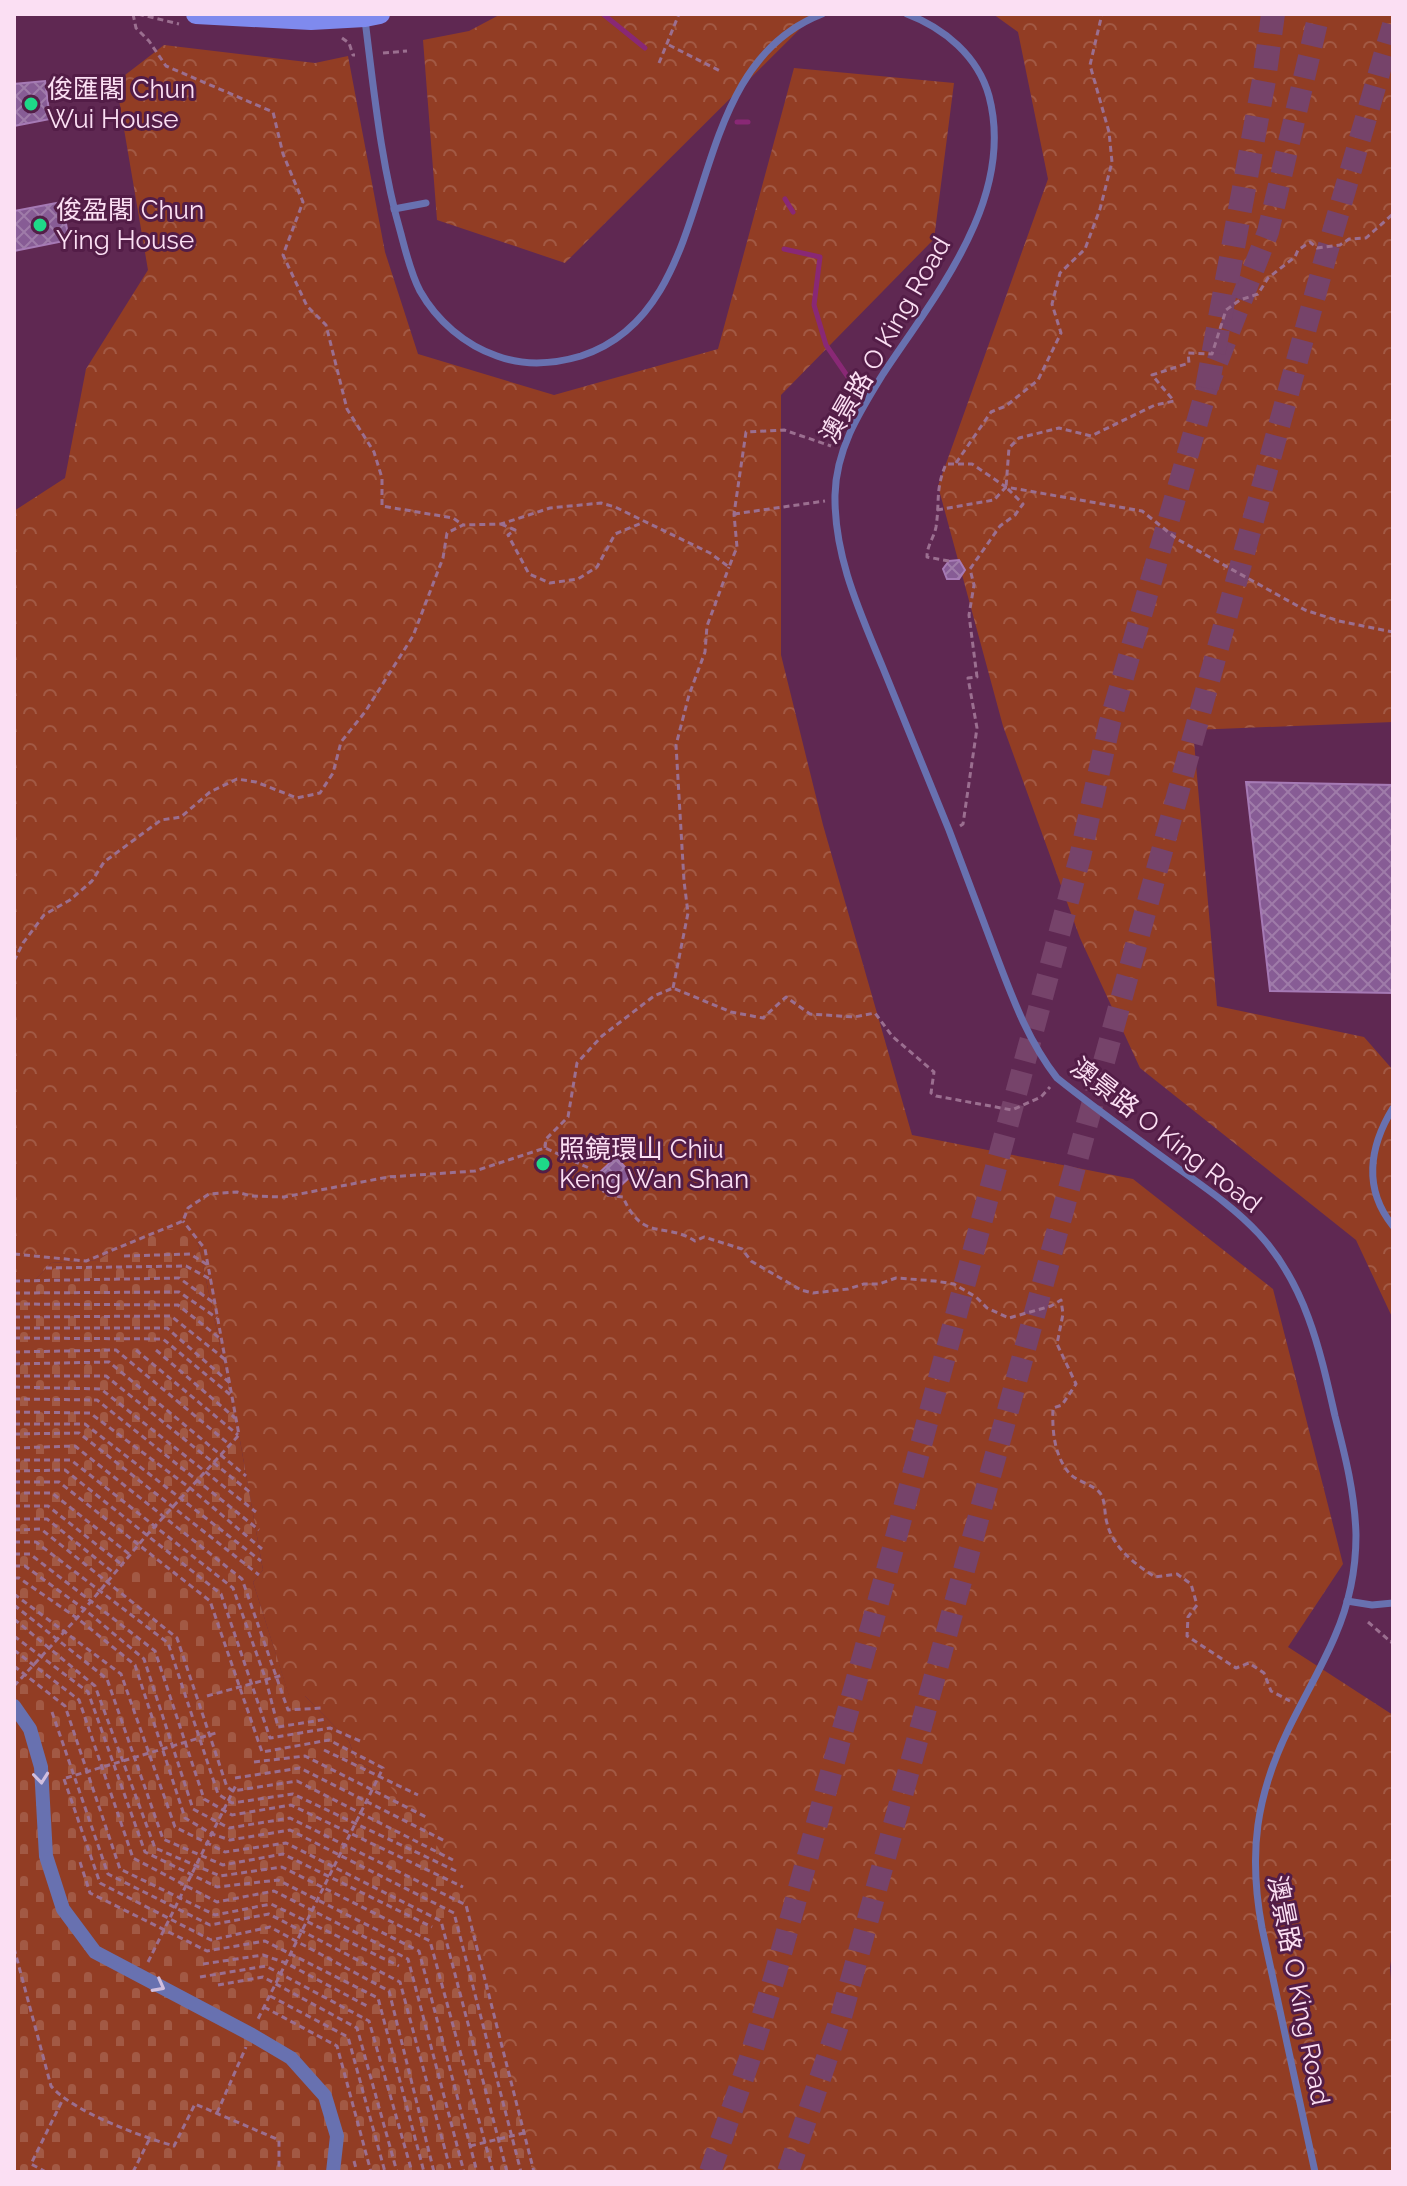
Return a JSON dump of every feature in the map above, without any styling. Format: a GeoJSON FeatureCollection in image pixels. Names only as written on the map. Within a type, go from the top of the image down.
{"type":"FeatureCollection","features":[{"type":"Feature","properties":{"kind":"main road"},"geometry":{"type":"LineString","coordinates":[[196,14],[372,16]]}},
{"type":"Feature","properties":{"kind":"street"},"geometry":{"type":"LineString","coordinates":[[14,1706],[30,1729],[41,1767],[46,1856],[63,1909],[95,1952],[291,2058],[325,2096],[337,2136],[333,2172]]}},
{"type":"Feature","properties":{"kind":"lane"},"geometry":{"type":"LineString","coordinates":[[372,16],[394,209],[410,268],[420,291],[444,323],[471,343],[505,359],[531,363],[585,354],[612,341],[649,304],[675,259],[728,111],[753,65],[788,31],[822,14]]}},
{"type":"Feature","properties":{"kind":"lane","name":"澳景路 O King Road"},"geometry":{"type":"LineString","coordinates":[[907,14],[948,37],[975,67],[985,84],[993,113],[995,158],[984,204],[969,236],[872,392],[841,449],[835,500],[838,543],[851,590],[949,830],[1023,1024],[1042,1059],[1057,1078],[1236,1211],[1273,1250],[1295,1284],[1320,1353],[1350,1481],[1356,1537],[1353,1570],[1347,1601],[1330,1647],[1273,1765],[1261,1802],[1255,1838],[1255,1872],[1262,1928],[1315,2172]]}},
{"type":"Feature","properties":{"kind":"lane"},"geometry":{"type":"LineString","coordinates":[[394,209],[426,203]]}},
{"type":"Feature","properties":{"kind":"lane"},"geometry":{"type":"LineString","coordinates":[[1393,1108],[1376,1143],[1372,1169],[1376,1199],[1393,1226]]}},
{"type":"Feature","properties":{"kind":"lane"},"geometry":{"type":"LineString","coordinates":[[1347,1601],[1372,1605],[1393,1603]]}},
{"type":"Feature","properties":{"kind":"path"},"geometry":{"type":"LineString","coordinates":[[133,14],[136,28],[166,66],[273,112],[283,154],[303,202],[283,255],[307,306],[326,325],[347,409],[374,452],[382,478],[382,506],[453,518],[463,525]]}},
{"type":"Feature","properties":{"kind":"path"},"geometry":{"type":"LineString","coordinates":[[659,63],[679,14]]}},
{"type":"Feature","properties":{"kind":"path"},"geometry":{"type":"LineString","coordinates":[[956,463],[991,412],[1006,406],[1038,380],[1061,333],[1052,304],[1060,273],[1085,249],[1100,209],[1112,162],[1109,132],[1090,65],[1102,14]]}},
{"type":"Feature","properties":{"kind":"path"},"geometry":{"type":"LineString","coordinates":[[669,45],[722,72]]}},
{"type":"Feature","properties":{"kind":"path"},"geometry":{"type":"LineString","coordinates":[[937,510],[994,500],[1006,487],[1009,448],[1019,438],[1059,428],[1091,436],[1155,405],[1174,401],[1152,375],[1189,363],[1188,353],[1212,354],[1226,310],[1240,300],[1258,294],[1268,278],[1310,242],[1317,248],[1340,245],[1349,239],[1366,238],[1393,214]]}},
{"type":"Feature","properties":{"kind":"path"},"geometry":{"type":"LineString","coordinates":[[673,988],[688,913],[676,745],[689,695],[705,652],[707,626],[737,547],[734,514],[746,432],[784,430],[841,449]]}},
{"type":"Feature","properties":{"kind":"path"},"geometry":{"type":"LineString","coordinates":[[949,561],[927,557],[927,547],[936,530],[938,484],[946,464],[972,464],[1006,487],[1023,504],[1015,515],[1000,526],[970,569],[974,585],[969,615],[977,677],[968,678],[977,728],[963,824],[949,830]]}},
{"type":"Feature","properties":{"kind":"path"},"geometry":{"type":"LineString","coordinates":[[1006,487],[1142,511],[1177,539],[1305,610],[1339,621],[1393,632]]}},
{"type":"Feature","properties":{"kind":"path"},"geometry":{"type":"LineString","coordinates":[[734,514],[835,500]]}},
{"type":"Feature","properties":{"kind":"path"},"geometry":{"type":"LineString","coordinates":[[14,961],[44,915],[70,900],[92,881],[104,862],[161,820],[181,817],[210,792],[237,779],[256,782],[297,798],[320,793],[333,773],[341,742],[365,712],[413,636],[443,558],[447,533],[463,525],[501,524],[550,508],[601,503],[710,553],[729,567]]}},
{"type":"Feature","properties":{"kind":"path"},"geometry":{"type":"LineString","coordinates":[[501,524],[515,530],[508,535],[529,574],[550,583],[578,579],[597,567],[615,534],[644,522]]}},
{"type":"Feature","properties":{"kind":"path"},"geometry":{"type":"LineString","coordinates":[[545,1148],[546,1139],[568,1117],[577,1063],[602,1036],[654,996],[673,988],[731,1012],[763,1018],[786,997],[810,1014],[854,1017],[875,1013],[892,1036],[934,1072],[931,1093],[936,1096],[1012,1110],[1041,1097],[1057,1078]]}},
{"type":"Feature","properties":{"kind":"path"},"geometry":{"type":"LineString","coordinates":[[14,1254],[86,1261],[183,1221],[188,1208],[209,1194],[237,1192],[251,1196],[284,1197],[388,1177],[475,1171],[545,1148],[589,1168],[606,1195],[623,1197],[631,1216],[646,1226],[668,1233],[681,1232],[695,1241],[704,1237],[742,1249],[751,1261],[801,1290],[813,1293],[879,1284],[896,1278],[935,1281],[954,1284],[976,1297],[987,1308],[1009,1318],[1061,1300],[1063,1314],[1057,1344],[1076,1384],[1062,1405],[1053,1408],[1052,1436],[1069,1473],[1099,1491],[1104,1500],[1107,1525],[1122,1551],[1137,1565],[1155,1577],[1177,1574],[1191,1584],[1197,1605],[1188,1617],[1187,1636],[1236,1668],[1249,1663],[1264,1673],[1271,1691],[1302,1704]]}},
{"type":"Feature","properties":{"kind":"path"},"geometry":{"type":"LineString","coordinates":[[14,1686],[77,1618],[138,1544],[239,1435],[205,1249],[183,1221]]}},
{"type":"Feature","properties":{"kind":"path"},"geometry":{"type":"LineString","coordinates":[[124,1256],[190,1254],[208,1265]]}},
{"type":"Feature","properties":{"kind":"path"},"geometry":{"type":"LineString","coordinates":[[46,1268],[186,1266],[210,1279]]}},
{"type":"Feature","properties":{"kind":"path"},"geometry":{"type":"LineString","coordinates":[[14,1281],[179,1278],[214,1303]]}},
{"type":"Feature","properties":{"kind":"path"},"geometry":{"type":"LineString","coordinates":[[14,1293],[179,1292],[217,1318]]}},
{"type":"Feature","properties":{"kind":"path"},"geometry":{"type":"LineString","coordinates":[[14,1304],[178,1305],[222,1340]]}},
{"type":"Feature","properties":{"kind":"path"},"geometry":{"type":"LineString","coordinates":[[14,1317],[171,1316],[227,1361]]}},
{"type":"Feature","properties":{"kind":"path"},"geometry":{"type":"LineString","coordinates":[[14,1328],[167,1328],[231,1384]]}},
{"type":"Feature","properties":{"kind":"path"},"geometry":{"type":"LineString","coordinates":[[14,1338],[163,1339],[233,1397]]}},
{"type":"Feature","properties":{"kind":"path"},"geometry":{"type":"LineString","coordinates":[[14,1352],[116,1350],[230,1445]]}},
{"type":"Feature","properties":{"kind":"path"},"geometry":{"type":"LineString","coordinates":[[136,1350],[239,1435]]}},
{"type":"Feature","properties":{"kind":"path"},"geometry":{"type":"LineString","coordinates":[[156,1350],[237,1419]]}},
{"type":"Feature","properties":{"kind":"path"},"geometry":{"type":"LineString","coordinates":[[14,1364],[109,1362],[246,1476]]}},
{"type":"Feature","properties":{"kind":"path"},"geometry":{"type":"LineString","coordinates":[[14,1376],[106,1376],[251,1493]]}},
{"type":"Feature","properties":{"kind":"path"},"geometry":{"type":"LineString","coordinates":[[14,1387],[101,1389],[256,1512]]}},
{"type":"Feature","properties":{"kind":"path"},"geometry":{"type":"LineString","coordinates":[[14,1399],[97,1400],[259,1530]]}},
{"type":"Feature","properties":{"kind":"path"},"geometry":{"type":"LineString","coordinates":[[14,1412],[90,1413],[190,1488],[262,1549]]}},
{"type":"Feature","properties":{"kind":"path"},"geometry":{"type":"LineString","coordinates":[[14,1424],[85,1424],[261,1561]]}},
{"type":"Feature","properties":{"kind":"path"},"geometry":{"type":"LineString","coordinates":[[14,1434],[79,1433],[259,1575]]}},
{"type":"Feature","properties":{"kind":"path"},"geometry":{"type":"LineString","coordinates":[[14,1448],[75,1446],[242,1579],[288,1710],[321,1708]]}},
{"type":"Feature","properties":{"kind":"path"},"geometry":{"type":"LineString","coordinates":[[14,1460],[71,1460],[233,1588],[266,1680],[278,1727],[327,1719]]}},
{"type":"Feature","properties":{"kind":"path"},"geometry":{"type":"LineString","coordinates":[[14,1471],[65,1470],[221,1594],[270,1738],[330,1728],[360,1741]]}},
{"type":"Feature","properties":{"kind":"path"},"geometry":{"type":"LineString","coordinates":[[14,1482],[59,1482],[210,1601],[262,1752],[329,1740],[383,1768],[258,2019]]}},
{"type":"Feature","properties":{"kind":"path"},"geometry":{"type":"LineString","coordinates":[[14,1493],[52,1493],[129,1555]]}},
{"type":"Feature","properties":{"kind":"path"},"geometry":{"type":"LineString","coordinates":[[14,1506],[48,1506],[121,1564]]}},
{"type":"Feature","properties":{"kind":"path"},"geometry":{"type":"LineString","coordinates":[[14,1519],[47,1519],[114,1573]]}},
{"type":"Feature","properties":{"kind":"path"},"geometry":{"type":"LineString","coordinates":[[14,1530],[41,1529],[177,1638],[227,1787],[233,1791],[297,1781],[453,1860]]}},
{"type":"Feature","properties":{"kind":"path"},"geometry":{"type":"LineString","coordinates":[[14,1542],[36,1542],[168,1643],[218,1794],[227,1801],[232,1803],[293,1794],[456,1871]]}},
{"type":"Feature","properties":{"kind":"path"},"geometry":{"type":"LineString","coordinates":[[14,1554],[30,1554],[155,1651],[204,1799],[232,1815],[291,1805],[463,1887]]}},
{"type":"Feature","properties":{"kind":"path"},"geometry":{"type":"LineString","coordinates":[[14,1566],[25,1566],[84,1609],[144,1659],[193,1809],[229,1828],[290,1818],[466,1905],[534,2172]]}},
{"type":"Feature","properties":{"kind":"path"},"geometry":{"type":"LineString","coordinates":[[14,1578],[19,1578],[77,1618],[135,1665],[185,1818],[212,1834],[230,1840],[290,1830],[454,1913],[521,2172]]}},
{"type":"Feature","properties":{"kind":"path"},"geometry":{"type":"LineString","coordinates":[[14,1594],[121,1674],[175,1827],[225,1852],[286,1843],[441,1921],[507,2172]]}},
{"type":"Feature","properties":{"kind":"path"},"geometry":{"type":"LineString","coordinates":[[14,1605],[107,1679],[163,1839],[223,1865],[283,1854],[432,1927]]}},
{"type":"Feature","properties":{"kind":"path"},"geometry":{"type":"LineString","coordinates":[[14,1619],[95,1686],[155,1848],[220,1876],[282,1867],[430,1941],[493,2172]]}},
{"type":"Feature","properties":{"kind":"path"},"geometry":{"type":"LineString","coordinates":[[1368,1622],[1391,1642],[1393,1640]]}},
{"type":"Feature","properties":{"kind":"path"},"geometry":{"type":"LineString","coordinates":[[14,1636],[88,1692],[145,1852],[217,1887],[278,1880],[419,1951],[477,2171],[470,2172]]}},
{"type":"Feature","properties":{"kind":"path"},"geometry":{"type":"LineString","coordinates":[[14,1650],[79,1700],[133,1858],[217,1902],[274,1891],[408,1959],[464,2172]]}},
{"type":"Feature","properties":{"kind":"path"},"geometry":{"type":"LineString","coordinates":[[14,1666],[65,1706],[120,1869],[215,1915],[271,1904],[399,1966]]}},
{"type":"Feature","properties":{"kind":"path"},"geometry":{"type":"LineString","coordinates":[[207,1696],[283,1675]]}},
{"type":"Feature","properties":{"kind":"path"},"geometry":{"type":"LineString","coordinates":[[52,1712],[108,1874],[210,1925],[269,1914],[400,1982],[451,2172]]}},
{"type":"Feature","properties":{"kind":"path"},"geometry":{"type":"LineString","coordinates":[[56,1781],[216,1733]]}},
{"type":"Feature","properties":{"kind":"path"},"geometry":{"type":"LineString","coordinates":[[324,1750],[418,1795]]}},
{"type":"Feature","properties":{"kind":"path"},"geometry":{"type":"LineString","coordinates":[[254,1762],[305,1756],[426,1817]]}},
{"type":"Feature","properties":{"kind":"path"},"geometry":{"type":"LineString","coordinates":[[148,1963],[236,1780],[300,1768],[445,1841]]}},
{"type":"Feature","properties":{"kind":"path"},"geometry":{"type":"LineString","coordinates":[[64,1779],[100,1883],[211,1940],[270,1927],[389,1991],[434,2172]]}},
{"type":"Feature","properties":{"kind":"path"},"geometry":{"type":"LineString","coordinates":[[80,1862],[90,1893],[207,1951],[265,1941],[378,1998],[424,2172]]}},
{"type":"Feature","properties":{"kind":"path"},"geometry":{"type":"LineString","coordinates":[[14,1948],[51,2086],[62,2099],[149,2139],[174,2146],[195,2104],[279,2140],[279,2172]]}},
{"type":"Feature","properties":{"kind":"path"},"geometry":{"type":"LineString","coordinates":[[203,1964],[263,1955],[286,1963],[367,2006]]}},
{"type":"Feature","properties":{"kind":"path"},"geometry":{"type":"LineString","coordinates":[[200,1977],[266,1966],[369,2021],[412,2172]]}},
{"type":"Feature","properties":{"kind":"path"},"geometry":{"type":"LineString","coordinates":[[218,1985],[263,1977],[357,2028],[397,2172]]}},
{"type":"Feature","properties":{"kind":"path"},"geometry":{"type":"LineString","coordinates":[[270,1996],[348,2037],[385,2172]]}},
{"type":"Feature","properties":{"kind":"path"},"geometry":{"type":"LineString","coordinates":[[264,2007],[337,2046],[371,2172]]}},
{"type":"Feature","properties":{"kind":"path"},"geometry":{"type":"LineString","coordinates":[[217,2113],[246,2047]]}},
{"type":"Feature","properties":{"kind":"path"},"geometry":{"type":"LineString","coordinates":[[46,2172],[31,2164],[62,2099]]}},
{"type":"Feature","properties":{"kind":"path"},"geometry":{"type":"LineString","coordinates":[[470,2146],[524,2133]]}},
{"type":"Feature","properties":{"kind":"path"},"geometry":{"type":"LineString","coordinates":[[133,2172],[149,2139]]}},
{"type":"Feature","properties":{"kind":"path"},"geometry":{"type":"LineString","coordinates":[[354,2161],[357,2172]]}},
{"type":"Feature","properties":{"kind":"green space"},"geometry":{"type":"Polygon","coordinates":[[[501,14],[815,14],[565,263],[437,220],[423,40],[469,31],[501,14]]]}},
{"type":"Feature","properties":{"kind":"green space"},"geometry":{"type":"Polygon","coordinates":[[[993,14],[1393,14],[1393,722],[1193,730],[1217,1006],[1364,1037],[1393,1070],[1393,1319],[1356,1240],[1140,1068],[1080,938],[1003,726],[938,486],[1048,179],[1018,32],[993,14]]]}},
{"type":"Feature","properties":{"kind":"green space"},"geometry":{"type":"Polygon","coordinates":[[[164,45],[315,63],[348,56],[385,252],[418,354],[554,395],[718,349],[794,68],[954,83],[934,239],[781,395],[781,655],[823,825],[912,1135],[1133,1179],[1273,1289],[1343,1564],[1288,1647],[1393,1715],[1393,1949],[1390,1967],[1393,2172],[532,2172],[524,2133],[379,1773],[356,1761],[349,1741],[305,1696],[289,1696],[253,1582],[263,1570],[239,1435],[198,1242],[146,1230],[98,1260],[51,1263],[36,1279],[14,1280],[14,511],[65,478],[86,369],[148,270],[116,82],[164,45]]]}},
{"type":"Feature","properties":{"kind":"green space"},"geometry":{"type":"Polygon","coordinates":[[[146,1230],[174,1230],[198,1242],[239,1435],[263,1570],[253,1582],[289,1695],[305,1696],[349,1741],[356,1761],[379,1773],[432,1837],[456,1879],[532,2172],[14,2172],[14,1280],[36,1279],[51,1263],[98,1260],[146,1230]]]}},
{"type":"Feature","properties":{"kind":"building","name":"俊匯閣 Chun Wui House"},"geometry":{"type":"Polygon","coordinates":[[[45,81],[50,119],[14,126],[14,84],[45,81]]]}},
{"type":"Feature","properties":{"kind":"building","name":"俊盈閣 Chun Ying House"},"geometry":{"type":"Polygon","coordinates":[[[62,202],[69,240],[14,251],[14,211],[62,202]]]}},
{"type":"Feature","properties":{"kind":"building"},"geometry":{"type":"Polygon","coordinates":[[[959,560],[965,570],[959,579],[947,579],[943,569],[949,561],[959,560]]]}},
{"type":"Feature","properties":{"kind":"building"},"geometry":{"type":"Polygon","coordinates":[[[1246,782],[1393,785],[1393,993],[1270,991],[1246,782]]]}},
{"type":"Feature","properties":{"kind":"building"},"geometry":{"type":"Polygon","coordinates":[[[616,1157],[632,1175],[614,1192],[598,1174],[616,1157]]]}},
{"type":"Feature","properties":{"kind":"waterway"},"geometry":{"type":"LineString","coordinates":[[603,14],[645,48]]}},
{"type":"Feature","properties":{"kind":"waterway"},"geometry":{"type":"LineString","coordinates":[[737,122],[748,122]]}},
{"type":"Feature","properties":{"kind":"waterway"},"geometry":{"type":"LineString","coordinates":[[785,199],[793,212]]}},
{"type":"Feature","properties":{"kind":"waterway"},"geometry":{"type":"LineString","coordinates":[[784,249],[820,257],[814,305],[826,345],[848,377]]}},
{"type":"Feature","properties":{"kind":"tunnel"},"geometry":{"type":"LineString","coordinates":[[1207,388],[1264,80],[1273,14]]}},
{"type":"Feature","properties":{"kind":"tunnel"},"geometry":{"type":"LineString","coordinates":[[710,2172],[775,1975],[895,1541],[1080,857],[1110,722],[1207,388],[1268,232],[1319,14]]}},
{"type":"Feature","properties":{"kind":"tunnel"},"geometry":{"type":"LineString","coordinates":[[788,2172],[841,2017],[1325,259],[1393,25]]}},
{"type":"Feature","properties":{"kind":"place","name":"俊匯閣 Chun Wui House"},"geometry":{"type":"Point","coordinates":[31,104]}},
{"type":"Feature","properties":{"kind":"place","name":"俊盈閣 Chun Ying House"},"geometry":{"type":"Point","coordinates":[40,225]}},
{"type":"Feature","properties":{"kind":"place","name":"照鏡環山 Chiu Keng Wan Shan"},"geometry":{"type":"Point","coordinates":[543,1164]}}]}
